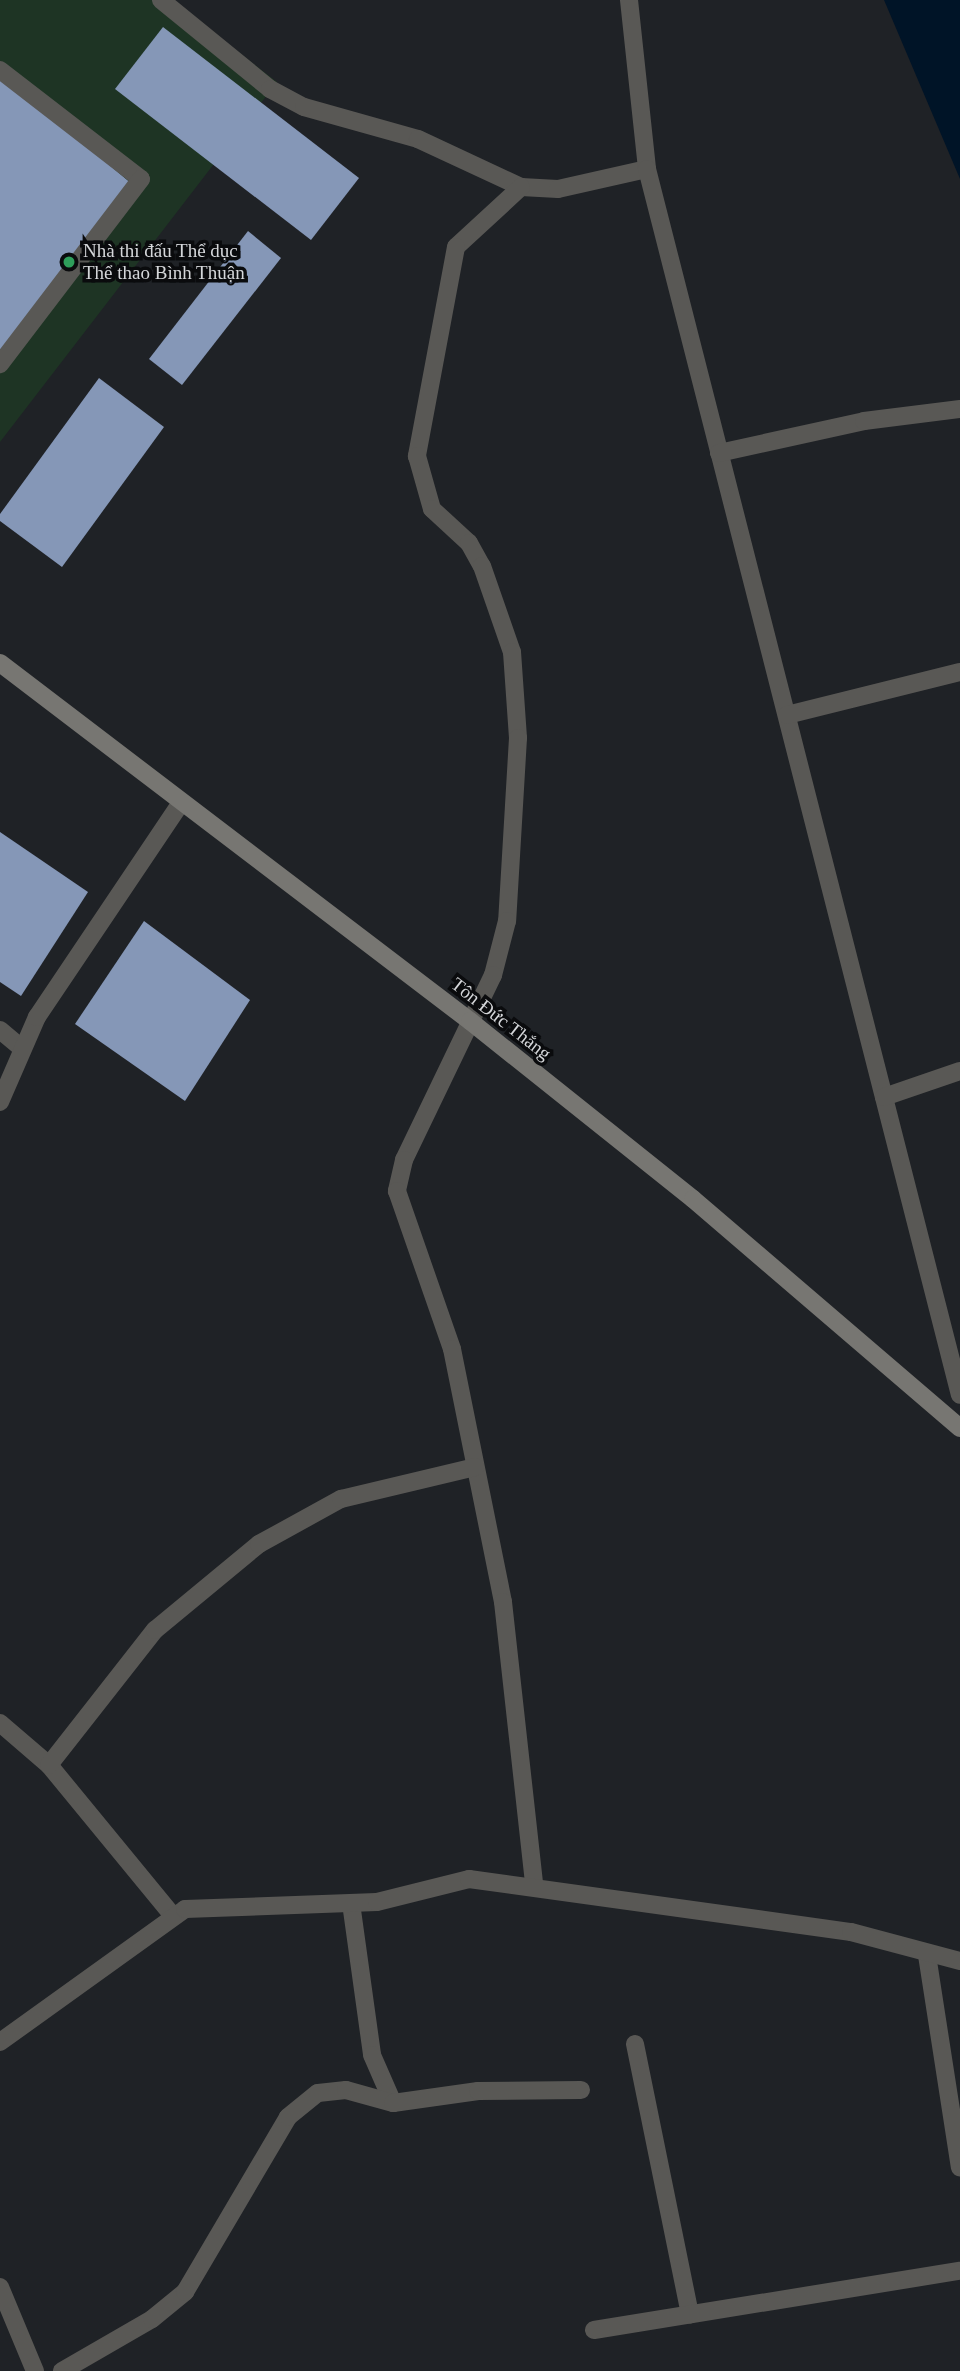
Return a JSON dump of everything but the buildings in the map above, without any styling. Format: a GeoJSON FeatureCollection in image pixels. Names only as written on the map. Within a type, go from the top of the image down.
{"type":"FeatureCollection","features":[{"type":"Feature","properties":{"kind":"street"},"geometry":{"type":"LineString","coordinates":[[161,0],[270,89],[304,107],[418,139],[521,187],[558,189],[647,169]]}},
{"type":"Feature","properties":{"kind":"street"},"geometry":{"type":"LineString","coordinates":[[629,0],[647,169],[960,1395]]}},
{"type":"Feature","properties":{"kind":"street"},"geometry":{"type":"LineString","coordinates":[[0,70],[141,178],[0,364]]}},
{"type":"Feature","properties":{"kind":"street"},"geometry":{"type":"LineString","coordinates":[[521,187],[456,247],[417,456],[432,509],[469,543],[482,566],[506,629],[516,679],[507,921],[493,975],[404,1160],[397,1191],[452,1349],[509,1637],[534,1883]]}},
{"type":"Feature","properties":{"kind":"street"},"geometry":{"type":"LineString","coordinates":[[719,453],[864,421],[960,409]]}},
{"type":"Feature","properties":{"kind":"street","name":"Tôn Đức Thắng"},"geometry":{"type":"LineString","coordinates":[[0,663],[470,1021],[704,1208],[960,1428]]}},
{"type":"Feature","properties":{"kind":"street"},"geometry":{"type":"LineString","coordinates":[[787,715],[960,672]]}},
{"type":"Feature","properties":{"kind":"street"},"geometry":{"type":"LineString","coordinates":[[0,1102],[20,1047],[181,803]]}},
{"type":"Feature","properties":{"kind":"street"},"geometry":{"type":"LineString","coordinates":[[0,1030],[20,1047]]}},
{"type":"Feature","properties":{"kind":"street"},"geometry":{"type":"LineString","coordinates":[[884,1097],[960,1071]]}},
{"type":"Feature","properties":{"kind":"street"},"geometry":{"type":"LineString","coordinates":[[49,1765],[155,1630],[259,1544],[322,1506],[475,1467]]}},
{"type":"Feature","properties":{"kind":"street"},"geometry":{"type":"LineString","coordinates":[[0,1723],[49,1765],[172,1914]]}},
{"type":"Feature","properties":{"kind":"street"},"geometry":{"type":"LineString","coordinates":[[0,2042],[172,1914],[351,1903],[413,1896],[469,1879],[534,1883],[874,1936],[927,1955],[960,1961]]}},
{"type":"Feature","properties":{"kind":"street"},"geometry":{"type":"LineString","coordinates":[[351,1903],[372,2055],[393,2103]]}},
{"type":"Feature","properties":{"kind":"street"},"geometry":{"type":"LineString","coordinates":[[927,1955],[960,2167]]}},
{"type":"Feature","properties":{"kind":"street"},"geometry":{"type":"LineString","coordinates":[[635,2044],[690,2314]]}},
{"type":"Feature","properties":{"kind":"street"},"geometry":{"type":"LineString","coordinates":[[62,2371],[152,2319],[185,2292],[261,2159],[305,2100],[346,2090],[393,2103],[478,2091],[581,2090]]}},
{"type":"Feature","properties":{"kind":"street"},"geometry":{"type":"LineString","coordinates":[[594,2330],[960,2270]]}},
{"type":"Feature","properties":{"kind":"street"},"geometry":{"type":"LineString","coordinates":[[0,2287],[36,2371]]}},
{"type":"Feature","properties":{"kind":"green space","name":"Nhà thi đấu Thể dục Thể thao Bình Thuận"},"geometry":{"type":"Polygon","coordinates":[[[0,0],[171,0],[277,82],[0,442],[0,0]]]}},
{"type":"Feature","properties":{"kind":"water"},"geometry":{"type":"Polygon","coordinates":[[[884,0],[960,0],[960,179],[884,0]]]}},
{"type":"Feature","properties":{"kind":"place","name":"Nhà thi đấu Thể dục Thể thao Bình Thuận"},"geometry":{"type":"Point","coordinates":[69,262]}}]}
